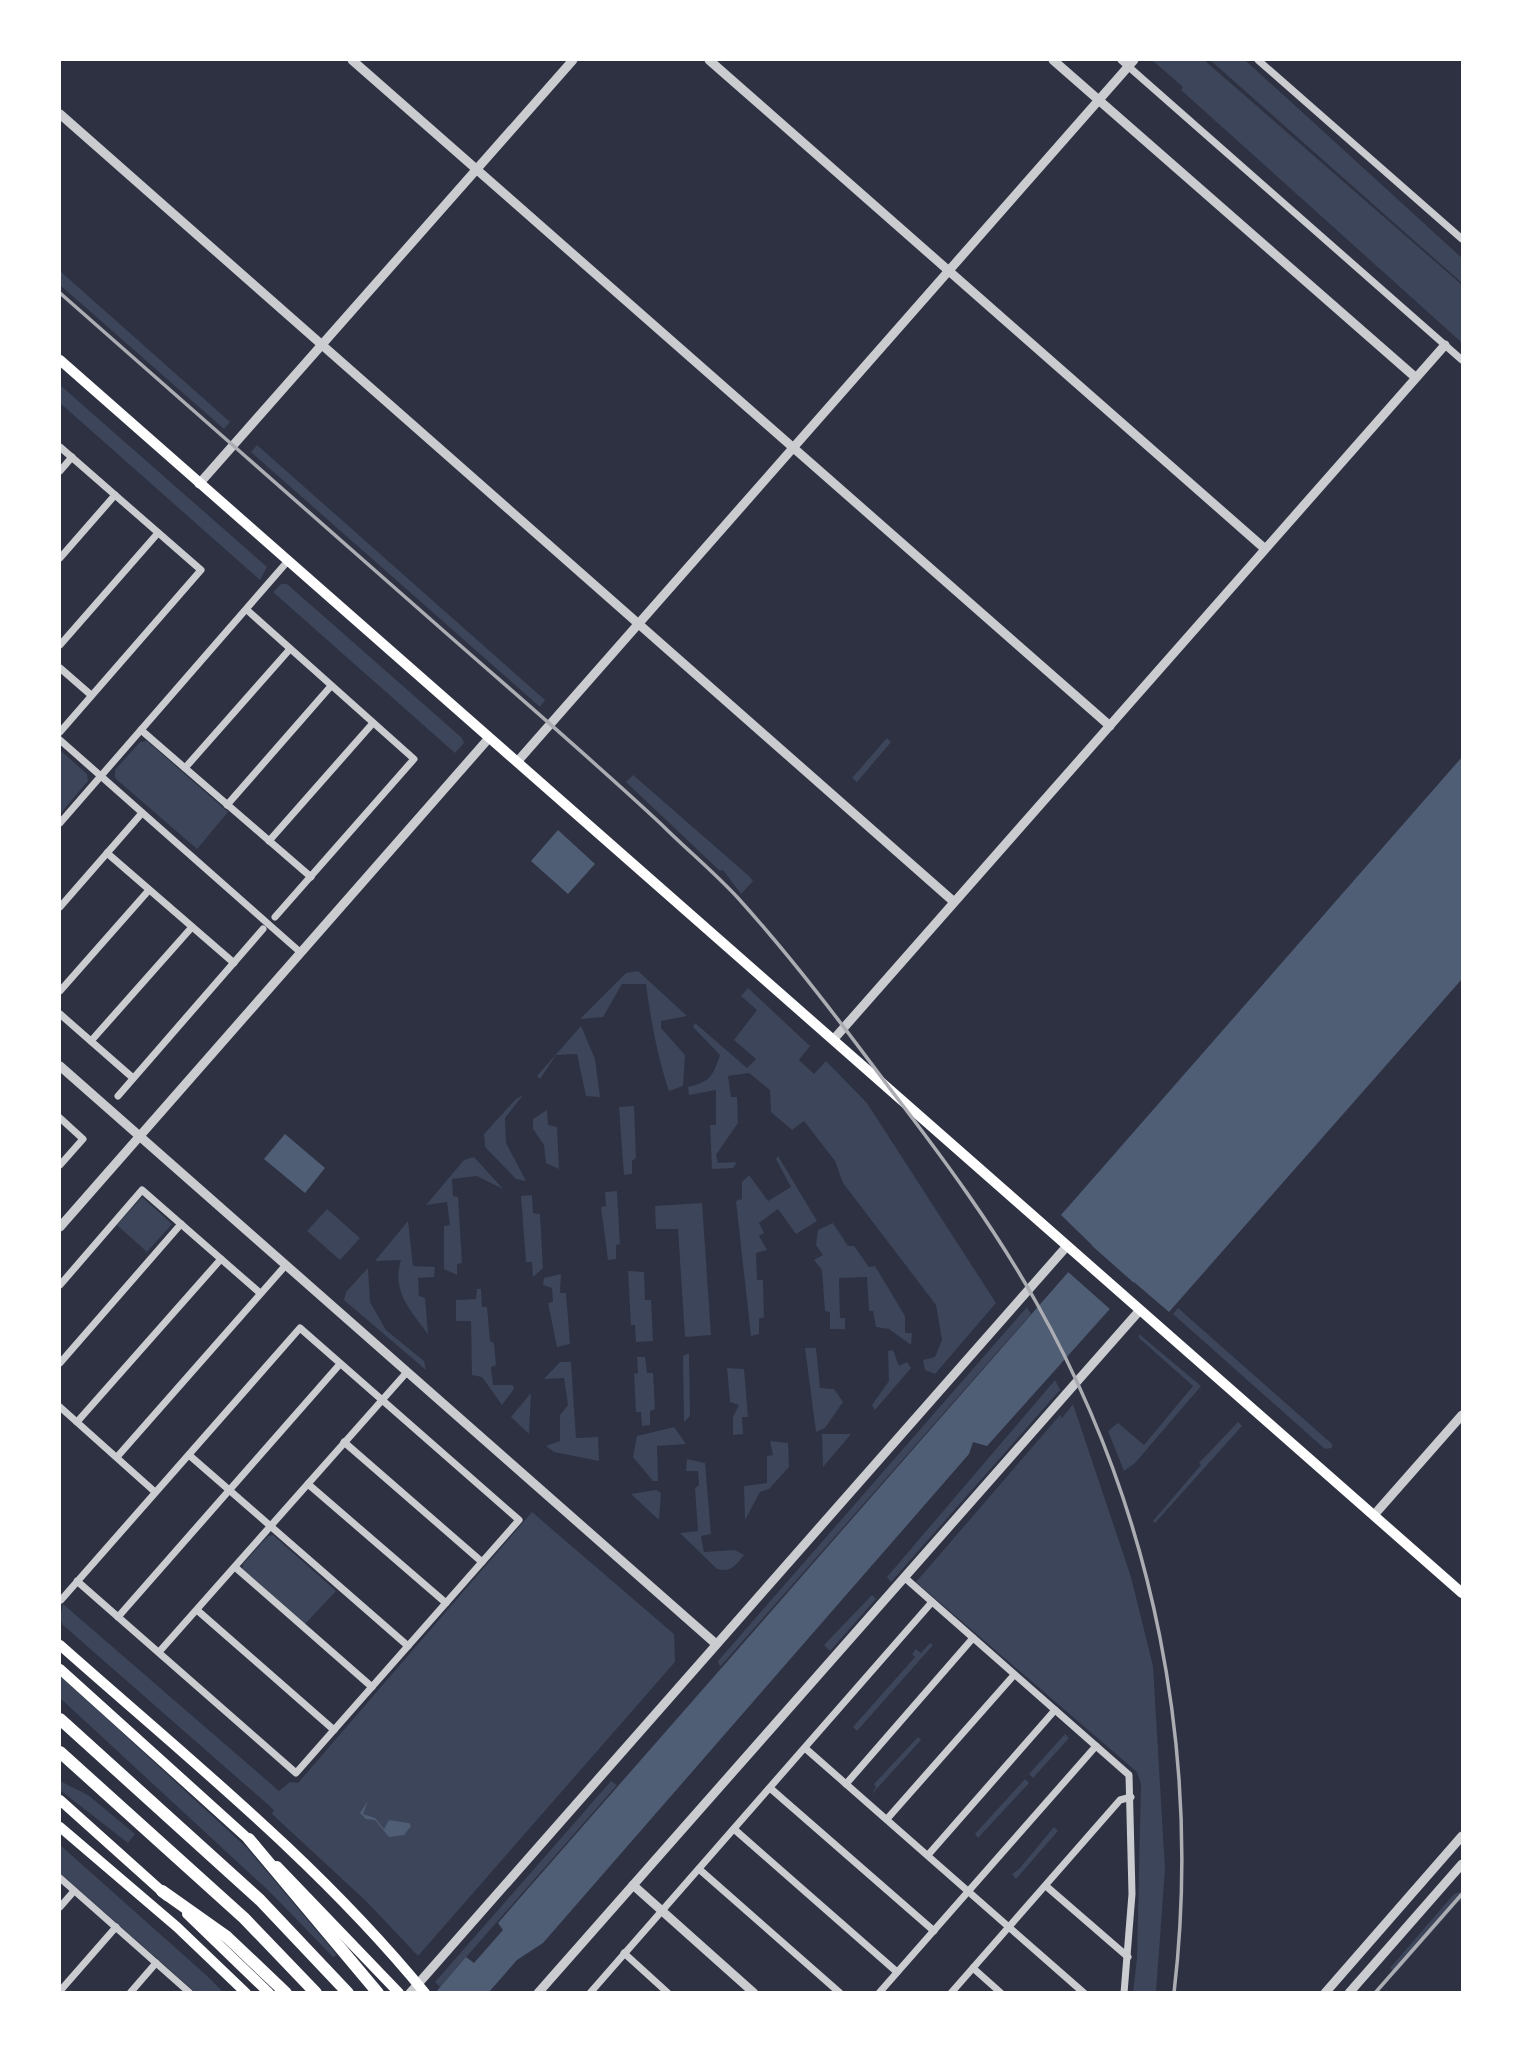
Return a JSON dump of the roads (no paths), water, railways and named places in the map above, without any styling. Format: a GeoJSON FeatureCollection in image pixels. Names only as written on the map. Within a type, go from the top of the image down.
{"type":"FeatureCollection","features":[{"type":"Feature","properties":{"kind":"highway"},"geometry":{"type":"LineString","coordinates":[[60,1646],[312,1871],[373,1933],[425,1993]]}},
{"type":"Feature","properties":{"kind":"highway"},"geometry":{"type":"LineString","coordinates":[[60,1669],[249,1839],[318,1905],[399,1993]]}},
{"type":"Feature","properties":{"kind":"highway"},"geometry":{"type":"LineString","coordinates":[[60,1719],[260,1900],[348,1993]]}},
{"type":"Feature","properties":{"kind":"highway"},"geometry":{"type":"LineString","coordinates":[[60,1752],[244,1918],[316,1993]]}},
{"type":"Feature","properties":{"kind":"highway"},"geometry":{"type":"LineString","coordinates":[[60,1800],[162,1891],[286,1993]]}},
{"type":"Feature","properties":{"kind":"highway"},"geometry":{"type":"LineString","coordinates":[[60,1827],[225,1971],[246,1993]]}},
{"type":"Feature","properties":{"kind":"highway"},"geometry":{"type":"LineString","coordinates":[[249,1839],[378,1993]]}},
{"type":"Feature","properties":{"kind":"highway"},"geometry":{"type":"LineString","coordinates":[[224,1941],[269,1993]]}},
{"type":"Feature","properties":{"kind":"main road"},"geometry":{"type":"LineString","coordinates":[[60,360],[1462,1593]]}},
{"type":"Feature","properties":{"kind":"street"},"geometry":{"type":"LineString","coordinates":[[352,60],[1110,726]]}},
{"type":"Feature","properties":{"kind":"street"},"geometry":{"type":"LineString","coordinates":[[199,484],[573,60]]}},
{"type":"Feature","properties":{"kind":"street"},"geometry":{"type":"LineString","coordinates":[[709,60],[1264,548]]}},
{"type":"Feature","properties":{"kind":"street"},"geometry":{"type":"LineString","coordinates":[[1054,60],[1415,377]]}},
{"type":"Feature","properties":{"kind":"street"},"geometry":{"type":"LineString","coordinates":[[1258,60],[1462,239]]}},
{"type":"Feature","properties":{"kind":"street"},"geometry":{"type":"LineString","coordinates":[[517,762],[1100,100],[1128,62],[1462,360]]}},
{"type":"Feature","properties":{"kind":"street"},"geometry":{"type":"LineString","coordinates":[[60,114],[953,901]]}},
{"type":"Feature","properties":{"kind":"street"},"geometry":{"type":"LineString","coordinates":[[833,1040],[1445,345]]}},
{"type":"Feature","properties":{"kind":"street"},"geometry":{"type":"LineString","coordinates":[[60,447],[201,570],[60,732]]}},
{"type":"Feature","properties":{"kind":"street"},"geometry":{"type":"LineString","coordinates":[[60,471],[72,457]]}},
{"type":"Feature","properties":{"kind":"street"},"geometry":{"type":"LineString","coordinates":[[60,558],[115,495]]}},
{"type":"Feature","properties":{"kind":"street"},"geometry":{"type":"LineString","coordinates":[[60,645],[158,533]]}},
{"type":"Feature","properties":{"kind":"street"},"geometry":{"type":"LineString","coordinates":[[60,822],[288,562]]}},
{"type":"Feature","properties":{"kind":"street"},"geometry":{"type":"LineString","coordinates":[[247,610],[414,759],[275,917]]}},
{"type":"Feature","properties":{"kind":"street"},"geometry":{"type":"LineString","coordinates":[[185,768],[289,649]]}},
{"type":"Feature","properties":{"kind":"street"},"geometry":{"type":"LineString","coordinates":[[60,668],[91,695]]}},
{"type":"Feature","properties":{"kind":"street"},"geometry":{"type":"LineString","coordinates":[[227,805],[331,686]]}},
{"type":"Feature","properties":{"kind":"street"},"geometry":{"type":"LineString","coordinates":[[269,841],[373,723]]}},
{"type":"Feature","properties":{"kind":"street"},"geometry":{"type":"LineString","coordinates":[[141,730],[311,877]]}},
{"type":"Feature","properties":{"kind":"street"},"geometry":{"type":"LineString","coordinates":[[60,1227],[489,738]]}},
{"type":"Feature","properties":{"kind":"street"},"geometry":{"type":"LineString","coordinates":[[60,740],[300,952]]}},
{"type":"Feature","properties":{"kind":"street"},"geometry":{"type":"LineString","coordinates":[[60,907],[142,813]]}},
{"type":"Feature","properties":{"kind":"street"},"geometry":{"type":"LineString","coordinates":[[107,853],[234,963]]}},
{"type":"Feature","properties":{"kind":"street"},"geometry":{"type":"LineString","coordinates":[[60,991],[149,890]]}},
{"type":"Feature","properties":{"kind":"street"},"geometry":{"type":"LineString","coordinates":[[91,1041],[192,927]]}},
{"type":"Feature","properties":{"kind":"street"},"geometry":{"type":"LineString","coordinates":[[118,1096],[263,929]]}},
{"type":"Feature","properties":{"kind":"street"},"geometry":{"type":"LineString","coordinates":[[60,1014],[134,1078]]}},
{"type":"Feature","properties":{"kind":"street"},"geometry":{"type":"LineString","coordinates":[[60,1066],[716,1644]]}},
{"type":"Feature","properties":{"kind":"street"},"geometry":{"type":"LineString","coordinates":[[60,1118],[83,1139],[60,1165]]}},
{"type":"Feature","properties":{"kind":"street"},"geometry":{"type":"LineString","coordinates":[[60,1285],[142,1190],[260,1293]]}},
{"type":"Feature","properties":{"kind":"street"},"geometry":{"type":"LineString","coordinates":[[60,1363],[181,1224]]}},
{"type":"Feature","properties":{"kind":"street"},"geometry":{"type":"LineString","coordinates":[[410,1993],[1067,1246]]}},
{"type":"Feature","properties":{"kind":"street"},"geometry":{"type":"LineString","coordinates":[[77,1422],[221,1259]]}},
{"type":"Feature","properties":{"kind":"street"},"geometry":{"type":"LineString","coordinates":[[117,1457],[285,1266]]}},
{"type":"Feature","properties":{"kind":"street"},"geometry":{"type":"LineString","coordinates":[[538,1993],[1140,1310]]}},
{"type":"Feature","properties":{"kind":"street"},"geometry":{"type":"LineString","coordinates":[[61,1600],[77,1581],[155,1492],[300,1328],[519,1520],[296,1773],[77,1581]]}},
{"type":"Feature","properties":{"kind":"street"},"geometry":{"type":"LineString","coordinates":[[118,1617],[340,1364]]}},
{"type":"Feature","properties":{"kind":"street"},"geometry":{"type":"LineString","coordinates":[[159,1652],[407,1372]]}},
{"type":"Feature","properties":{"kind":"street"},"geometry":{"type":"LineString","coordinates":[[60,1407],[155,1492]]}},
{"type":"Feature","properties":{"kind":"street"},"geometry":{"type":"LineString","coordinates":[[1374,1515],[1462,1415]]}},
{"type":"Feature","properties":{"kind":"street"},"geometry":{"type":"LineString","coordinates":[[344,1442],[482,1562]]}},
{"type":"Feature","properties":{"kind":"street"},"geometry":{"type":"LineString","coordinates":[[189,1455],[408,1646]]}},
{"type":"Feature","properties":{"kind":"street"},"geometry":{"type":"LineString","coordinates":[[308,1484],[446,1603]]}},
{"type":"Feature","properties":{"kind":"street"},"geometry":{"type":"LineString","coordinates":[[235,1567],[372,1687]]}},
{"type":"Feature","properties":{"kind":"street"},"geometry":{"type":"LineString","coordinates":[[904,1577],[1129,1775],[1132,1894],[1124,1993]]}},
{"type":"Feature","properties":{"kind":"street"},"geometry":{"type":"LineString","coordinates":[[590,1993],[932,1602]]}},
{"type":"Feature","properties":{"kind":"street"},"geometry":{"type":"LineString","coordinates":[[197,1610],[334,1730]]}},
{"type":"Feature","properties":{"kind":"street"},"geometry":{"type":"LineString","coordinates":[[846,1784],[973,1638]]}},
{"type":"Feature","properties":{"kind":"street"},"geometry":{"type":"LineString","coordinates":[[887,1819],[1014,1675]]}},
{"type":"Feature","properties":{"kind":"street"},"geometry":{"type":"LineString","coordinates":[[928,1855],[1055,1710]]}},
{"type":"Feature","properties":{"kind":"street"},"geometry":{"type":"LineString","coordinates":[[879,1993],[1096,1746]]}},
{"type":"Feature","properties":{"kind":"street"},"geometry":{"type":"LineString","coordinates":[[805,1748],[1084,1993]]}},
{"type":"Feature","properties":{"kind":"street"},"geometry":{"type":"LineString","coordinates":[[770,1788],[934,1931]]}},
{"type":"Feature","properties":{"kind":"street"},"geometry":{"type":"LineString","coordinates":[[951,1993],[1120,1800],[1131,1797]]}},
{"type":"Feature","properties":{"kind":"street"},"geometry":{"type":"LineString","coordinates":[[734,1829],[897,1972]]}},
{"type":"Feature","properties":{"kind":"street"},"geometry":{"type":"LineString","coordinates":[[1325,1993],[1462,1836]]}},
{"type":"Feature","properties":{"kind":"street"},"geometry":{"type":"LineString","coordinates":[[1349,1993],[1462,1864]]}},
{"type":"Feature","properties":{"kind":"street"},"geometry":{"type":"LineString","coordinates":[[699,1869],[841,1993]]}},
{"type":"Feature","properties":{"kind":"street"},"geometry":{"type":"LineString","coordinates":[[60,1878],[190,1993]]}},
{"type":"Feature","properties":{"kind":"street"},"geometry":{"type":"LineString","coordinates":[[633,1885],[754,1993]]}},
{"type":"Feature","properties":{"kind":"street"},"geometry":{"type":"LineString","coordinates":[[1046,1885],[1128,1957]]}},
{"type":"Feature","properties":{"kind":"street"},"geometry":{"type":"LineString","coordinates":[[60,1907],[74,1891]]}},
{"type":"Feature","properties":{"kind":"street"},"geometry":{"type":"LineString","coordinates":[[60,1991],[116,1927]]}},
{"type":"Feature","properties":{"kind":"street"},"geometry":{"type":"LineString","coordinates":[[624,1954],[668,1993]]}},
{"type":"Feature","properties":{"kind":"street"},"geometry":{"type":"LineString","coordinates":[[130,1993],[156,1963]]}},
{"type":"Feature","properties":{"kind":"street"},"geometry":{"type":"LineString","coordinates":[[972,1968],[1000,1993]]}},
{"type":"Feature","properties":{"kind":"railway"},"geometry":{"type":"LineString","coordinates":[[60,293],[574,746],[729,888],[836,1016],[930,1141],[985,1220],[1036,1302],[1077,1382],[1111,1465],[1139,1549],[1160,1636],[1174,1724],[1181,1814],[1181,1903],[1174,1993]]}},
{"type":"Feature","properties":{"kind":"railway"},"geometry":{"type":"LineString","coordinates":[[1375,1993],[1462,1894]]}}]}
